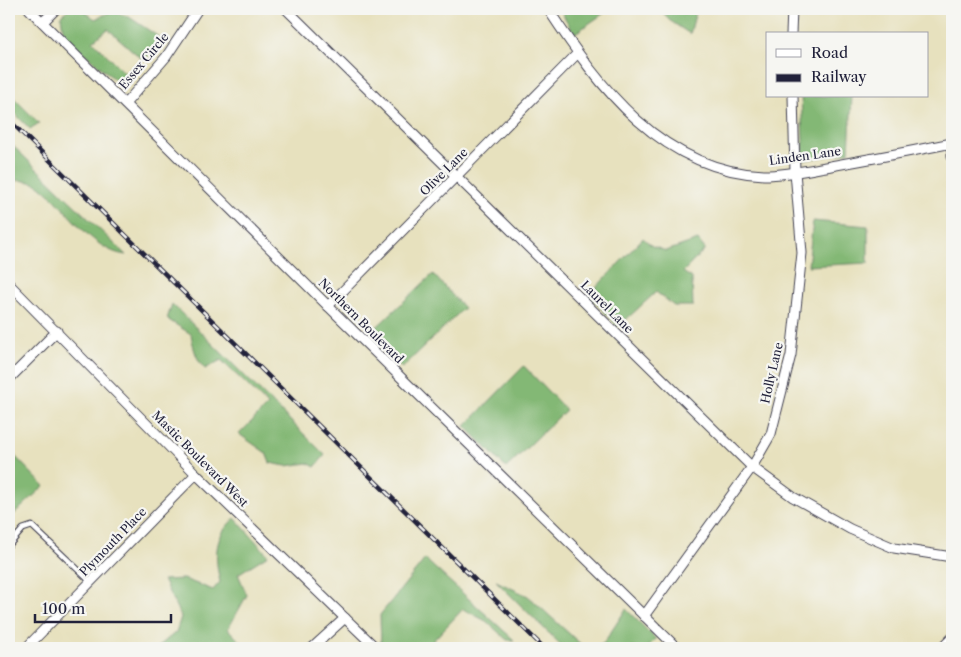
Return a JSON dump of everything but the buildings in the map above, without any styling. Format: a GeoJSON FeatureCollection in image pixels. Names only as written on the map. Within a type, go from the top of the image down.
{"type":"FeatureCollection","features":[{"type":"Feature","properties":{"kind":"street","name":"Northern Boulevard"},"geometry":{"type":"LineString","coordinates":[[29,9],[328,306],[677,648]]}},
{"type":"Feature","properties":{"kind":"street"},"geometry":{"type":"LineString","coordinates":[[43,22],[56,9]]}},
{"type":"Feature","properties":{"kind":"street","name":"Essex Circle"},"geometry":{"type":"LineString","coordinates":[[125,104],[166,57],[198,9]]}},
{"type":"Feature","properties":{"kind":"street","name":"Laurel Lane"},"geometry":{"type":"LineString","coordinates":[[286,9],[752,467],[793,497],[850,529],[894,548],[952,557]]}},
{"type":"Feature","properties":{"kind":"street","name":"Linden Lane"},"geometry":{"type":"LineString","coordinates":[[548,9],[578,54],[618,101],[656,137],[686,156],[710,166],[765,175],[795,172],[952,143]]}},
{"type":"Feature","properties":{"kind":"street"},"geometry":{"type":"LineString","coordinates":[[791,32],[792,9]]}},
{"type":"Feature","properties":{"kind":"street","name":"Olive Lane"},"geometry":{"type":"LineString","coordinates":[[328,306],[578,54]]}},
{"type":"Feature","properties":{"kind":"street","name":"Holly Lane"},"geometry":{"type":"LineString","coordinates":[[644,616],[752,467],[771,434],[791,355],[802,253],[795,172],[793,98]]}},
{"type":"Feature","properties":{"kind":"street"},"geometry":{"type":"LineString","coordinates":[[952,143],[952,157]]}},
{"type":"Feature","properties":{"kind":"street","name":"Mastic Boulevard West"},"geometry":{"type":"LineString","coordinates":[[9,284],[196,474],[376,648]]}},
{"type":"Feature","properties":{"kind":"street"},"geometry":{"type":"LineString","coordinates":[[9,379],[57,331]]}},
{"type":"Feature","properties":{"kind":"street","name":"Plymouth Place"},"geometry":{"type":"LineString","coordinates":[[26,648],[196,474]]}},
{"type":"Feature","properties":{"kind":"street"},"geometry":{"type":"LineString","coordinates":[[312,648],[345,618]]}},
{"type":"Feature","properties":{"kind":"street"},"geometry":{"type":"LineString","coordinates":[[942,648],[952,638]]}},
{"type":"Feature","properties":{"kind":"lane"},"geometry":{"type":"LineString","coordinates":[[10,544],[23,529],[32,526],[91,582]]}},
{"type":"Feature","properties":{"kind":"green space"},"geometry":{"type":"Polygon","coordinates":[[[68,9],[81,9],[95,19],[113,11],[129,17],[165,41],[143,60],[108,29],[93,41],[130,78],[120,84],[64,36],[61,16],[68,9]]]}},
{"type":"Feature","properties":{"kind":"green space"},"geometry":{"type":"Polygon","coordinates":[[[560,9],[610,9],[574,34],[560,9]]]}},
{"type":"Feature","properties":{"kind":"green space"},"geometry":{"type":"Polygon","coordinates":[[[660,9],[693,9],[696,11],[690,34],[669,20],[660,9]]]}},
{"type":"Feature","properties":{"kind":"green space"},"geometry":{"type":"Polygon","coordinates":[[[9,93],[39,123],[30,129],[9,108],[9,93]]]}},
{"type":"Feature","properties":{"kind":"green space"},"geometry":{"type":"Polygon","coordinates":[[[801,98],[852,98],[849,152],[804,160],[801,98]]]}},
{"type":"Feature","properties":{"kind":"green space"},"geometry":{"type":"Polygon","coordinates":[[[9,142],[126,255],[113,252],[90,237],[38,185],[18,180],[9,185],[9,142]]]}},
{"type":"Feature","properties":{"kind":"green space"},"geometry":{"type":"Polygon","coordinates":[[[813,221],[868,226],[868,263],[808,266],[813,221]]]}},
{"type":"Feature","properties":{"kind":"green space"},"geometry":{"type":"Polygon","coordinates":[[[643,238],[652,246],[666,251],[698,240],[705,249],[683,272],[692,278],[693,306],[674,306],[656,292],[618,327],[589,295],[643,238]]]}},
{"type":"Feature","properties":{"kind":"green space"},"geometry":{"type":"Polygon","coordinates":[[[433,274],[464,308],[402,368],[367,336],[433,274]]]}},
{"type":"Feature","properties":{"kind":"green space"},"geometry":{"type":"Polygon","coordinates":[[[172,304],[325,455],[315,467],[308,463],[286,466],[270,463],[266,453],[239,434],[268,405],[221,360],[205,369],[197,357],[191,334],[167,319],[172,304]]]}},
{"type":"Feature","properties":{"kind":"green space"},"geometry":{"type":"Polygon","coordinates":[[[524,366],[566,410],[506,468],[465,426],[524,366]]]}},
{"type":"Feature","properties":{"kind":"green space"},"geometry":{"type":"Polygon","coordinates":[[[9,450],[44,486],[9,519],[9,450]]]}},
{"type":"Feature","properties":{"kind":"green space"},"geometry":{"type":"Polygon","coordinates":[[[235,518],[268,555],[238,574],[247,595],[228,629],[246,648],[162,648],[159,646],[176,632],[181,617],[163,580],[184,579],[213,590],[220,582],[217,563],[219,539],[235,518]]]}},
{"type":"Feature","properties":{"kind":"green space"},"geometry":{"type":"Polygon","coordinates":[[[425,559],[514,640],[507,640],[486,621],[463,609],[426,648],[384,648],[381,646],[380,615],[425,559]]]}},
{"type":"Feature","properties":{"kind":"green space"},"geometry":{"type":"Polygon","coordinates":[[[496,581],[528,596],[585,648],[564,648],[496,581]]]}},
{"type":"Feature","properties":{"kind":"green space"},"geometry":{"type":"Polygon","coordinates":[[[626,609],[656,639],[647,648],[586,648],[603,644],[626,609]]]}},
{"type":"Feature","properties":{"kind":"railway"},"geometry":{"type":"LineString","coordinates":[[9,120],[544,648]]}}]}
